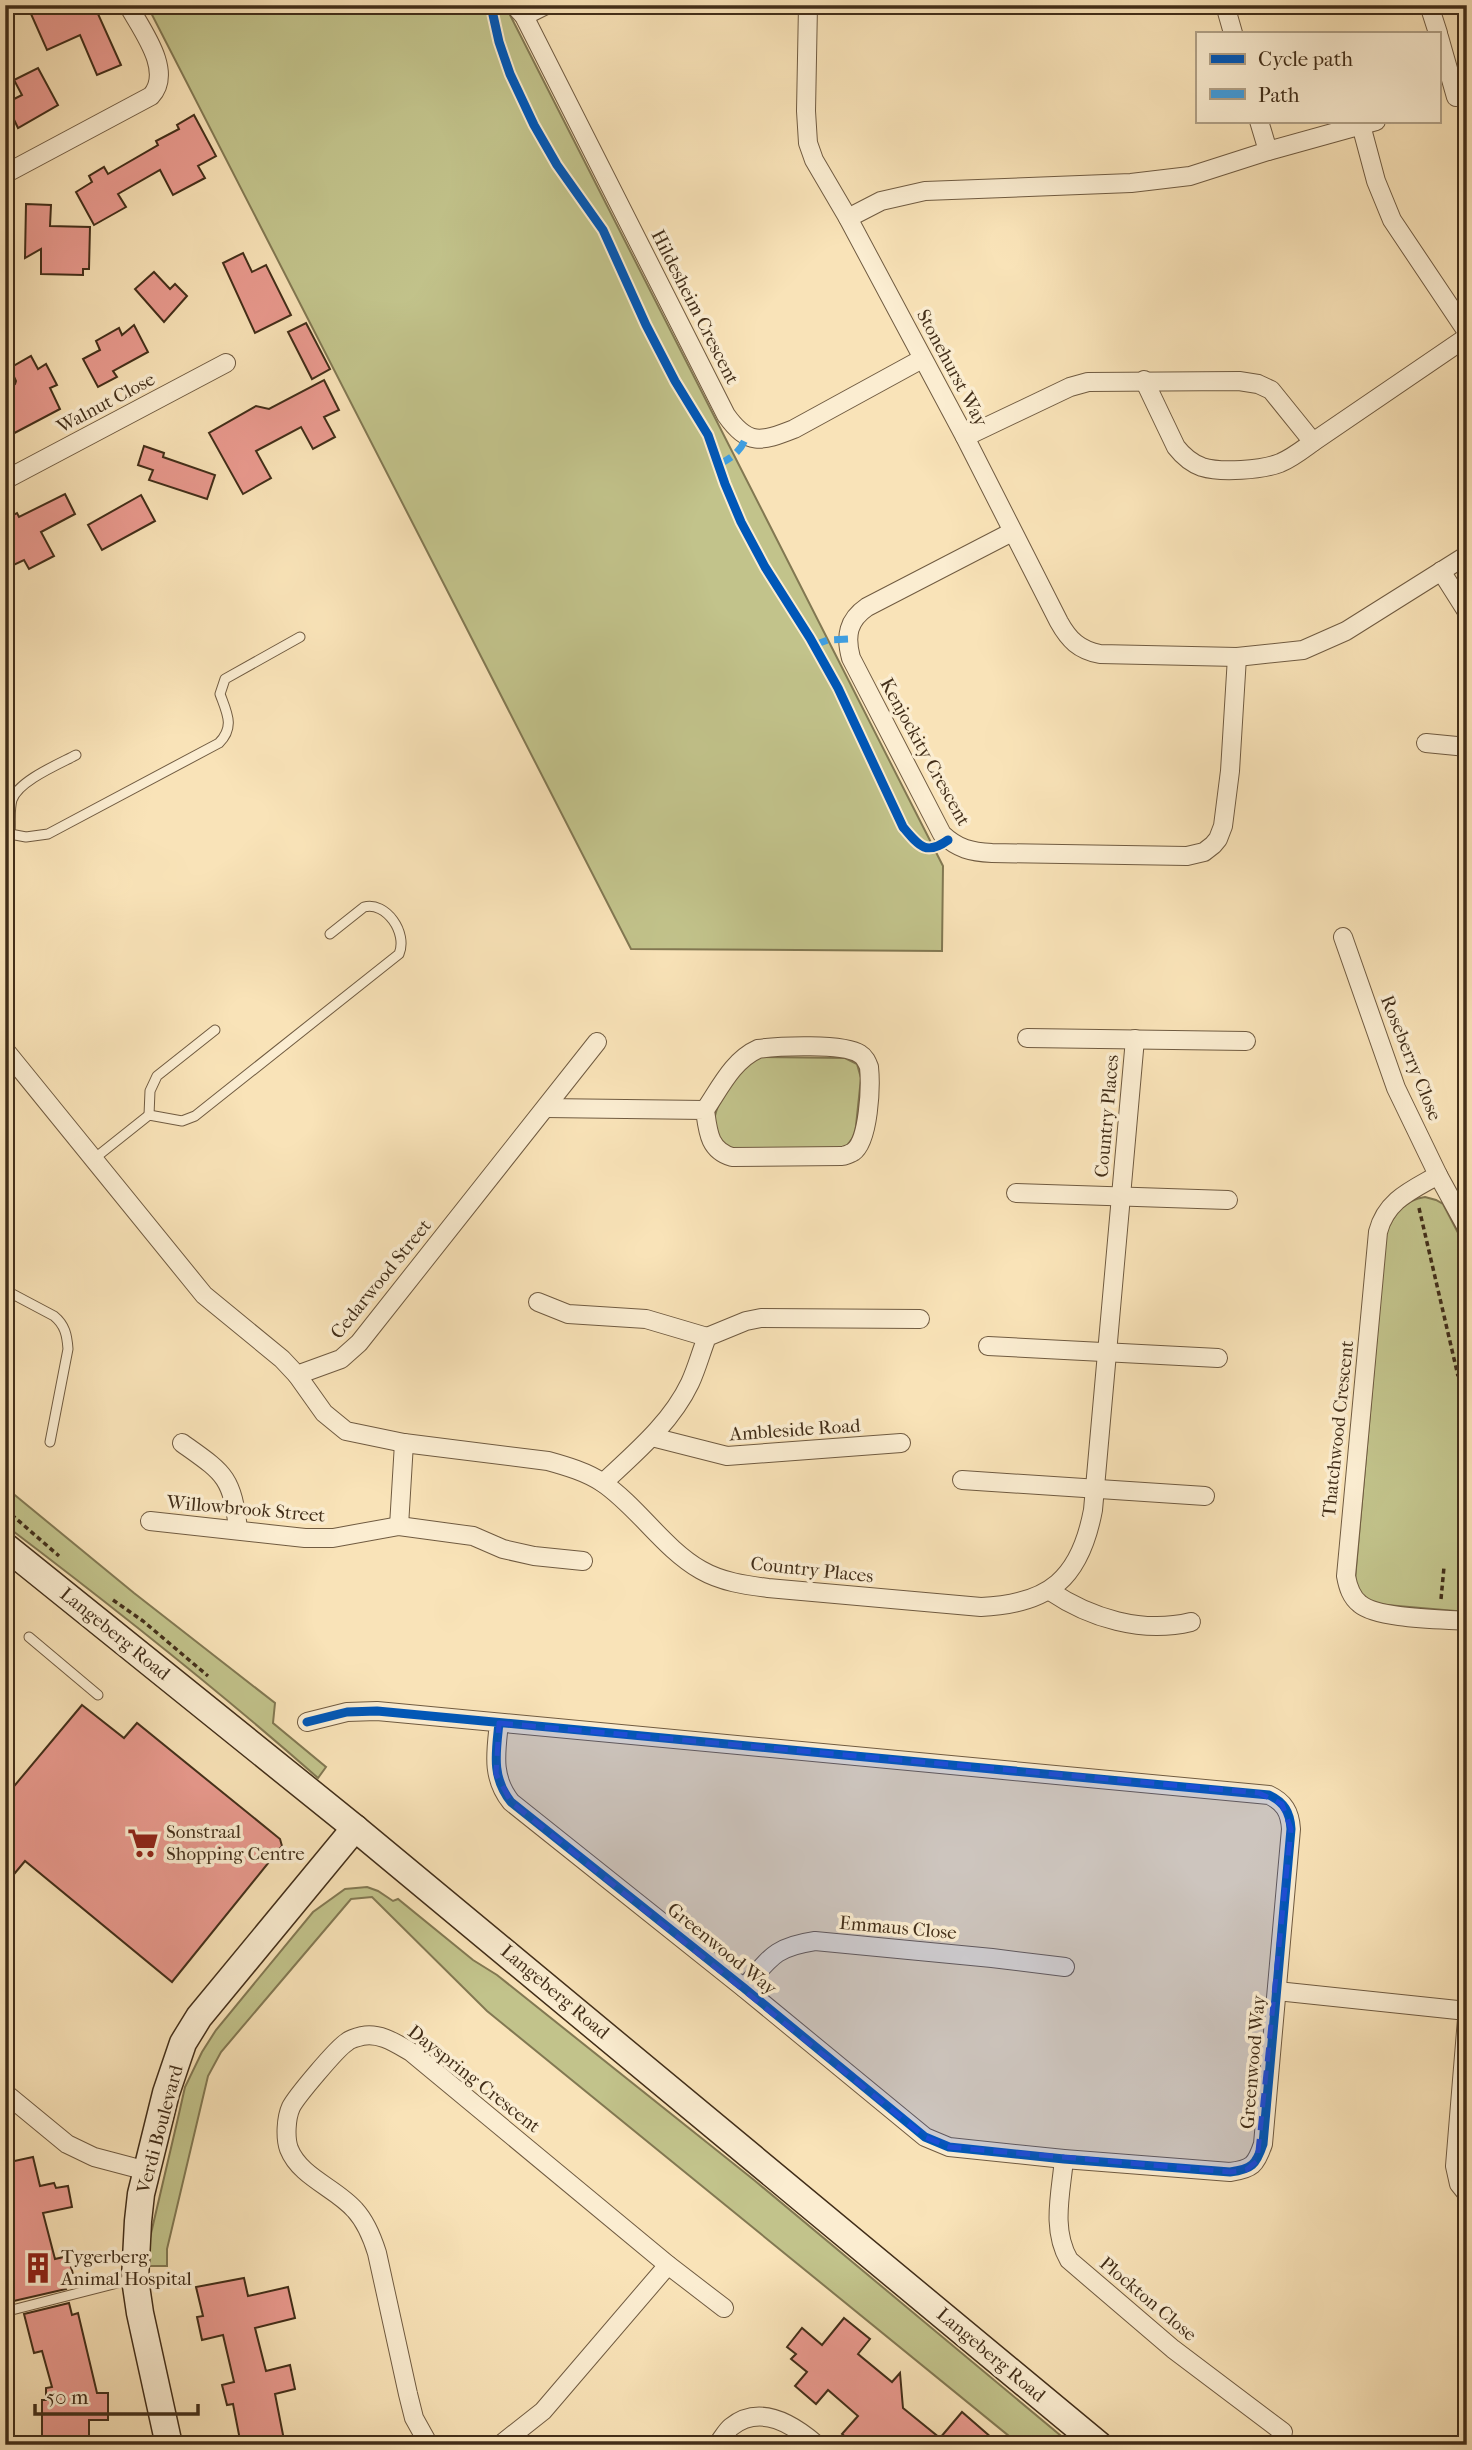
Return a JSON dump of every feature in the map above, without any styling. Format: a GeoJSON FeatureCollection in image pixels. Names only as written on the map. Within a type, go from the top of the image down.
{"type":"FeatureCollection","features":[{"type":"Feature","properties":{"kind":"main road","name":"Langeberg Road"},"geometry":{"type":"LineString","coordinates":[[5,1546],[355,1828],[1099,2445]]}},
{"type":"Feature","properties":{"kind":"main road","name":"Verdi Boulevard"},"geometry":{"type":"LineString","coordinates":[[169,2445],[135,2278],[138,2221],[166,2093],[183,2043],[199,2017],[355,1828]]}},
{"type":"Feature","properties":{"kind":"street"},"geometry":{"type":"LineString","coordinates":[[5,174],[151,96],[159,85],[160,78],[156,58],[128,5]]}},
{"type":"Feature","properties":{"kind":"street","name":"Hildesheim Crescent"},"geometry":{"type":"LineString","coordinates":[[545,5],[519,11],[726,415],[736,429],[746,437],[761,440],[773,438],[922,359]]}},
{"type":"Feature","properties":{"kind":"street","name":"Stonehurst Way"},"geometry":{"type":"LineString","coordinates":[[808,5],[806,111],[808,143],[814,160],[965,437],[1059,622],[1068,638],[1077,646],[1100,654],[1237,657],[1277,654],[1318,645],[1346,631],[1467,555]]}},
{"type":"Feature","properties":{"kind":"street"},"geometry":{"type":"LineString","coordinates":[[1225,5],[1233,32]]}},
{"type":"Feature","properties":{"kind":"street"},"geometry":{"type":"LineString","coordinates":[[1429,5],[1437,32]]}},
{"type":"Feature","properties":{"kind":"street"},"geometry":{"type":"LineString","coordinates":[[1440,43],[1454,98]]}},
{"type":"Feature","properties":{"kind":"street"},"geometry":{"type":"LineString","coordinates":[[1259,122],[1268,151]]}},
{"type":"Feature","properties":{"kind":"street"},"geometry":{"type":"LineString","coordinates":[[848,218],[881,201],[902,194],[1131,183],[1190,176],[1369,123],[1376,181],[1392,220],[1467,332]]}},
{"type":"Feature","properties":{"kind":"street"},"geometry":{"type":"LineString","coordinates":[[1144,380],[1176,447],[1183,456],[1203,467],[1256,469],[1272,466],[1293,456],[1467,337]]}},
{"type":"Feature","properties":{"kind":"street","name":"Walnut Close"},"geometry":{"type":"LineString","coordinates":[[5,480],[226,363]]}},
{"type":"Feature","properties":{"kind":"street"},"geometry":{"type":"LineString","coordinates":[[965,437],[1070,387],[1088,382],[1239,381],[1258,384],[1271,390],[1313,442]]}},
{"type":"Feature","properties":{"kind":"street","name":"Kenjockity Crescent"},"geometry":{"type":"LineString","coordinates":[[1012,532],[867,607],[851,622],[848,633],[850,658],[942,834],[953,844],[975,852],[992,853],[1187,856],[1204,852],[1219,839],[1226,812],[1237,657]]}},
{"type":"Feature","properties":{"kind":"street"},"geometry":{"type":"LineString","coordinates":[[1441,571],[1467,612]]}},
{"type":"Feature","properties":{"kind":"street"},"geometry":{"type":"LineString","coordinates":[[1426,743],[1465,745]]}},
{"type":"Feature","properties":{"kind":"street","name":"Roseberry Close"},"geometry":{"type":"LineString","coordinates":[[1343,937],[1396,1088],[1467,1228]]}},
{"type":"Feature","properties":{"kind":"street","name":"Country Places"},"geometry":{"type":"LineString","coordinates":[[1027,1038],[1246,1041]]}},
{"type":"Feature","properties":{"kind":"street","name":"Country Places"},"geometry":{"type":"LineString","coordinates":[[297,1375],[324,1413],[346,1431],[404,1443],[569,1466],[603,1483],[699,1569],[741,1585],[981,1607],[1023,1602],[1038,1597],[1049,1591],[1081,1553],[1090,1528],[1096,1489],[1135,1039]]}},
{"type":"Feature","properties":{"kind":"street","name":"Cedarwood Street"},"geometry":{"type":"LineString","coordinates":[[297,1375],[341,1359],[350,1352],[597,1042]]}},
{"type":"Feature","properties":{"kind":"street"},"geometry":{"type":"LineString","coordinates":[[839,1047],[859,1053],[866,1059],[869,1067],[867,1116],[862,1140],[852,1153],[842,1156],[732,1157],[722,1154],[713,1146],[708,1134],[705,1110],[738,1062],[758,1049],[839,1047]]}},
{"type":"Feature","properties":{"kind":"street"},"geometry":{"type":"LineString","coordinates":[[5,1050],[204,1295],[282,1359],[297,1375]]}},
{"type":"Feature","properties":{"kind":"street"},"geometry":{"type":"LineString","coordinates":[[546,1108],[705,1110]]}},
{"type":"Feature","properties":{"kind":"street","name":"Thatchwood Crescent"},"geometry":{"type":"LineString","coordinates":[[1438,1175],[1400,1197],[1385,1213],[1378,1232],[1346,1576],[1352,1595],[1366,1608],[1387,1614],[1467,1621]]}},
{"type":"Feature","properties":{"kind":"street","name":"Country Places"},"geometry":{"type":"LineString","coordinates":[[1016,1193],[1228,1200]]}},
{"type":"Feature","properties":{"kind":"street"},"geometry":{"type":"LineString","coordinates":[[538,1302],[568,1314],[662,1322],[707,1337],[746,1321],[761,1318],[920,1319]]}},
{"type":"Feature","properties":{"kind":"street"},"geometry":{"type":"LineString","coordinates":[[603,1483],[652,1437],[689,1385],[707,1337]]}},
{"type":"Feature","properties":{"kind":"street"},"geometry":{"type":"LineString","coordinates":[[988,1346],[1218,1358]]}},
{"type":"Feature","properties":{"kind":"street","name":"Ambleside Road"},"geometry":{"type":"LineString","coordinates":[[652,1437],[727,1457],[901,1443]]}},
{"type":"Feature","properties":{"kind":"street"},"geometry":{"type":"LineString","coordinates":[[182,1443],[219,1469],[235,1502],[238,1529]]}},
{"type":"Feature","properties":{"kind":"street"},"geometry":{"type":"LineString","coordinates":[[399,1526],[404,1443]]}},
{"type":"Feature","properties":{"kind":"street"},"geometry":{"type":"LineString","coordinates":[[962,1480],[1205,1496]]}},
{"type":"Feature","properties":{"kind":"street","name":"Willowbrook Street"},"geometry":{"type":"LineString","coordinates":[[150,1521],[305,1538],[333,1538],[399,1526],[473,1536],[525,1555],[583,1561]]}},
{"type":"Feature","properties":{"kind":"street"},"geometry":{"type":"LineString","coordinates":[[1049,1591],[1090,1613],[1113,1620],[1160,1627],[1191,1622]]}},
{"type":"Feature","properties":{"kind":"street"},"geometry":{"type":"LineString","coordinates":[[307,1722],[347,1712],[377,1711],[499,1723]]}},
{"type":"Feature","properties":{"kind":"street","name":"Greenwood Way"},"geometry":{"type":"LineString","coordinates":[[499,1723],[1269,1795],[1282,1804],[1290,1819],[1264,2144],[1258,2161],[1246,2170],[1230,2172],[949,2147],[925,2137],[744,1988],[511,1802],[496,1774],[499,1723]]}},
{"type":"Feature","properties":{"kind":"street","name":"Emmaus Close"},"geometry":{"type":"LineString","coordinates":[[744,1988],[775,1952],[792,1944],[815,1941],[992,1958],[1065,1968]]}},
{"type":"Feature","properties":{"kind":"street","name":"Greenwood Way"},"geometry":{"type":"LineString","coordinates":[[1277,1991],[1467,2011]]}},
{"type":"Feature","properties":{"kind":"street"},"geometry":{"type":"LineString","coordinates":[[1467,2020],[1455,2166],[1459,2184],[1467,2194]]}},
{"type":"Feature","properties":{"kind":"street","name":"Dayspring Crescent"},"geometry":{"type":"LineString","coordinates":[[429,2445],[414,2418],[370,2232],[355,2210],[299,2165],[288,2147],[291,2107],[301,2092],[347,2042],[363,2035],[376,2035],[411,2052],[668,2265],[724,2308]]}},
{"type":"Feature","properties":{"kind":"street"},"geometry":{"type":"LineString","coordinates":[[5,2093],[67,2144],[78,2150],[147,2171]]}},
{"type":"Feature","properties":{"kind":"street","name":"Plockton Close"},"geometry":{"type":"LineString","coordinates":[[1064,2159],[1059,2233],[1069,2259],[1173,2349],[1283,2432]]}},
{"type":"Feature","properties":{"kind":"street"},"geometry":{"type":"LineString","coordinates":[[500,2445],[543,2411],[668,2265]]}},
{"type":"Feature","properties":{"kind":"street"},"geometry":{"type":"LineString","coordinates":[[717,2445],[731,2427],[758,2417],[782,2420],[817,2445]]}},
{"type":"Feature","properties":{"kind":"lane"},"geometry":{"type":"LineString","coordinates":[[76,755],[26,783],[17,792],[12,800],[8,835],[26,837],[48,834],[219,743],[228,732],[229,726],[229,718],[220,694],[225,679],[300,637]]}},
{"type":"Feature","properties":{"kind":"lane"},"geometry":{"type":"LineString","coordinates":[[95,1158],[149,1115],[182,1121],[195,1116],[399,954],[403,941],[400,931],[382,908],[371,905],[364,907],[330,934]]}},
{"type":"Feature","properties":{"kind":"lane"},"geometry":{"type":"LineString","coordinates":[[149,1115],[150,1091],[157,1076],[215,1030]]}},
{"type":"Feature","properties":{"kind":"lane"},"geometry":{"type":"LineString","coordinates":[[5,1290],[54,1316],[60,1321],[68,1337],[50,1442]]}},
{"type":"Feature","properties":{"kind":"lane"},"geometry":{"type":"LineString","coordinates":[[29,1637],[98,1695]]}},
{"type":"Feature","properties":{"kind":"lane"},"geometry":{"type":"LineString","coordinates":[[12,2310],[135,2278]]}},
{"type":"Feature","properties":{"kind":"path"},"geometry":{"type":"LineString","coordinates":[[1409,1191],[1419,1208],[1458,1376]]}},
{"type":"Feature","properties":{"kind":"path"},"geometry":{"type":"LineString","coordinates":[[1440,1619],[1444,1566]]}},
{"type":"Feature","properties":{"kind":"highlighted area"},"geometry":{"type":"Polygon","coordinates":[[[499,1723],[1259,1793],[1282,1804],[1291,1829],[1257,2161],[1246,2170],[1230,2172],[949,2147],[925,2137],[511,1802],[496,1774],[499,1723]]]}},
{"type":"Feature","properties":{"kind":"green space"},"geometry":{"type":"Polygon","coordinates":[[[147,5],[493,5],[507,9],[943,866],[942,951],[631,949],[147,5]]]}},
{"type":"Feature","properties":{"kind":"green space"},"geometry":{"type":"Polygon","coordinates":[[[760,1057],[845,1058],[857,1064],[861,1078],[855,1135],[845,1148],[724,1148],[714,1128],[717,1108],[736,1077],[760,1057]]]}},
{"type":"Feature","properties":{"kind":"green space"},"geometry":{"type":"Polygon","coordinates":[[[1425,1197],[1443,1204],[1467,1250],[1467,1612],[1375,1604],[1360,1596],[1355,1580],[1386,1233],[1401,1209],[1411,1201],[1425,1197]]]}},
{"type":"Feature","properties":{"kind":"green space"},"geometry":{"type":"Polygon","coordinates":[[[5,1487],[134,1593],[275,1703],[273,1723],[326,1767],[318,1778],[164,1648],[5,1525],[5,1487]]]}},
{"type":"Feature","properties":{"kind":"green space"},"geometry":{"type":"Polygon","coordinates":[[[367,1887],[393,1901],[398,1899],[473,1960],[497,1975],[754,2180],[1072,2445],[1020,2445],[487,2011],[372,1897],[351,1899],[221,2052],[208,2076],[167,2249],[167,2266],[148,2266],[149,2242],[185,2087],[202,2052],[216,2030],[313,1912],[345,1889],[367,1887]]]}},
{"type":"Feature","properties":{"kind":"building"},"geometry":{"type":"Polygon","coordinates":[[[27,5],[94,5],[121,65],[97,75],[80,35],[47,50],[27,5]]]}},
{"type":"Feature","properties":{"kind":"building"},"geometry":{"type":"Polygon","coordinates":[[[38,68],[58,105],[18,128],[6,103],[22,95],[14,80],[38,68]]]}},
{"type":"Feature","properties":{"kind":"building"},"geometry":{"type":"Polygon","coordinates":[[[194,115],[216,156],[198,166],[205,178],[173,195],[160,170],[118,194],[126,207],[94,225],[76,192],[92,182],[89,176],[104,167],[108,174],[158,145],[156,141],[179,129],[177,125],[194,115]]]}},
{"type":"Feature","properties":{"kind":"building"},"geometry":{"type":"Polygon","coordinates":[[[26,204],[51,205],[50,226],[90,227],[89,269],[83,269],[83,275],[41,274],[41,249],[25,258],[26,204]]]}},
{"type":"Feature","properties":{"kind":"building"},"geometry":{"type":"Polygon","coordinates":[[[243,253],[252,272],[266,265],[291,315],[255,333],[223,263],[243,253]]]}},
{"type":"Feature","properties":{"kind":"building"},"geometry":{"type":"Polygon","coordinates":[[[154,272],[170,289],[175,284],[187,296],[164,322],[135,289],[154,272]]]}},
{"type":"Feature","properties":{"kind":"building"},"geometry":{"type":"Polygon","coordinates":[[[306,323],[330,369],[312,379],[288,332],[306,323]]]}},
{"type":"Feature","properties":{"kind":"building"},"geometry":{"type":"Polygon","coordinates":[[[134,325],[148,352],[113,371],[117,377],[98,387],[83,359],[100,350],[96,341],[119,328],[122,335],[134,325]]]}},
{"type":"Feature","properties":{"kind":"building"},"geometry":{"type":"Polygon","coordinates":[[[31,356],[38,369],[46,364],[57,385],[50,388],[60,409],[5,438],[5,390],[16,381],[10,368],[31,356]]]}},
{"type":"Feature","properties":{"kind":"building"},"geometry":{"type":"Polygon","coordinates":[[[324,380],[339,410],[324,417],[335,437],[313,449],[301,427],[256,451],[271,478],[243,494],[209,433],[256,406],[269,409],[324,380]]]}},
{"type":"Feature","properties":{"kind":"building"},"geometry":{"type":"Polygon","coordinates":[[[144,446],[164,453],[163,457],[215,475],[207,499],[149,480],[153,470],[138,465],[144,446]]]}},
{"type":"Feature","properties":{"kind":"building"},"geometry":{"type":"Polygon","coordinates":[[[65,494],[75,514],[41,532],[54,556],[29,569],[24,560],[5,569],[5,519],[17,513],[19,517],[65,494]]]}},
{"type":"Feature","properties":{"kind":"building"},"geometry":{"type":"Polygon","coordinates":[[[141,495],[155,521],[102,550],[88,525],[141,495]]]}},
{"type":"Feature","properties":{"kind":"building","name":"Sonstraal Shopping Centre"},"geometry":{"type":"Polygon","coordinates":[[[82,1705],[124,1738],[137,1723],[280,1839],[282,1846],[172,1982],[25,1861],[5,1885],[5,1797],[82,1705]]]}},
{"type":"Feature","properties":{"kind":"building"},"geometry":{"type":"Polygon","coordinates":[[[33,2157],[40,2186],[54,2183],[56,2188],[68,2186],[72,2207],[43,2213],[55,2259],[68,2256],[74,2278],[63,2280],[66,2289],[5,2303],[5,2163],[33,2157]]]}},
{"type":"Feature","properties":{"kind":"building"},"geometry":{"type":"Polygon","coordinates":[[[244,2278],[248,2296],[288,2287],[295,2318],[255,2328],[266,2371],[290,2365],[295,2389],[275,2394],[285,2445],[247,2445],[246,2438],[240,2440],[233,2404],[227,2405],[222,2385],[234,2382],[223,2335],[202,2340],[197,2317],[203,2316],[196,2287],[244,2278]]]}},
{"type":"Feature","properties":{"kind":"building"},"geometry":{"type":"Polygon","coordinates":[[[69,2303],[72,2315],[78,2313],[97,2393],[108,2393],[108,2420],[89,2420],[89,2445],[42,2445],[42,2400],[46,2400],[46,2388],[52,2387],[42,2351],[34,2353],[24,2314],[69,2303]]]}},
{"type":"Feature","properties":{"kind":"building"},"geometry":{"type":"Polygon","coordinates":[[[844,2318],[870,2339],[858,2354],[892,2382],[900,2373],[903,2408],[940,2438],[962,2412],[1000,2445],[855,2445],[842,2434],[858,2416],[828,2390],[816,2404],[795,2386],[807,2372],[791,2359],[796,2354],[787,2347],[802,2328],[822,2345],[844,2318]]]}},
{"type":"Feature","properties":{"kind":"marked path"},"geometry":{"type":"LineString","coordinates":[[719,464],[736,453],[746,437]]}},
{"type":"Feature","properties":{"kind":"marked path"},"geometry":{"type":"LineString","coordinates":[[814,645],[828,640],[848,639]]}},
{"type":"Feature","properties":{"kind":"cycle path"},"geometry":{"type":"LineString","coordinates":[[494,5],[493,15],[499,42],[510,74],[534,125],[557,165],[603,230],[646,325],[675,381],[708,435],[741,522],[838,688],[903,827],[923,847],[934,847],[948,840]]}},
{"type":"Feature","properties":{"kind":"cycle path"},"geometry":{"type":"LineString","coordinates":[[307,1722],[347,1712],[377,1711],[1269,1795],[1285,1808],[1291,1829],[1263,2144],[1258,2157],[1252,2165],[1230,2172],[949,2147],[925,2137],[511,1802],[500,1783],[496,1764],[499,1723]]}},
{"type":"Feature","properties":{"kind":"place","name":"Sonstraal Shopping Centre"},"geometry":{"type":"Point","coordinates":[143,1843]}},
{"type":"Feature","properties":{"kind":"place","name":"Tygerberg Animal Hospital"},"geometry":{"type":"Point","coordinates":[38,2268]}}]}
